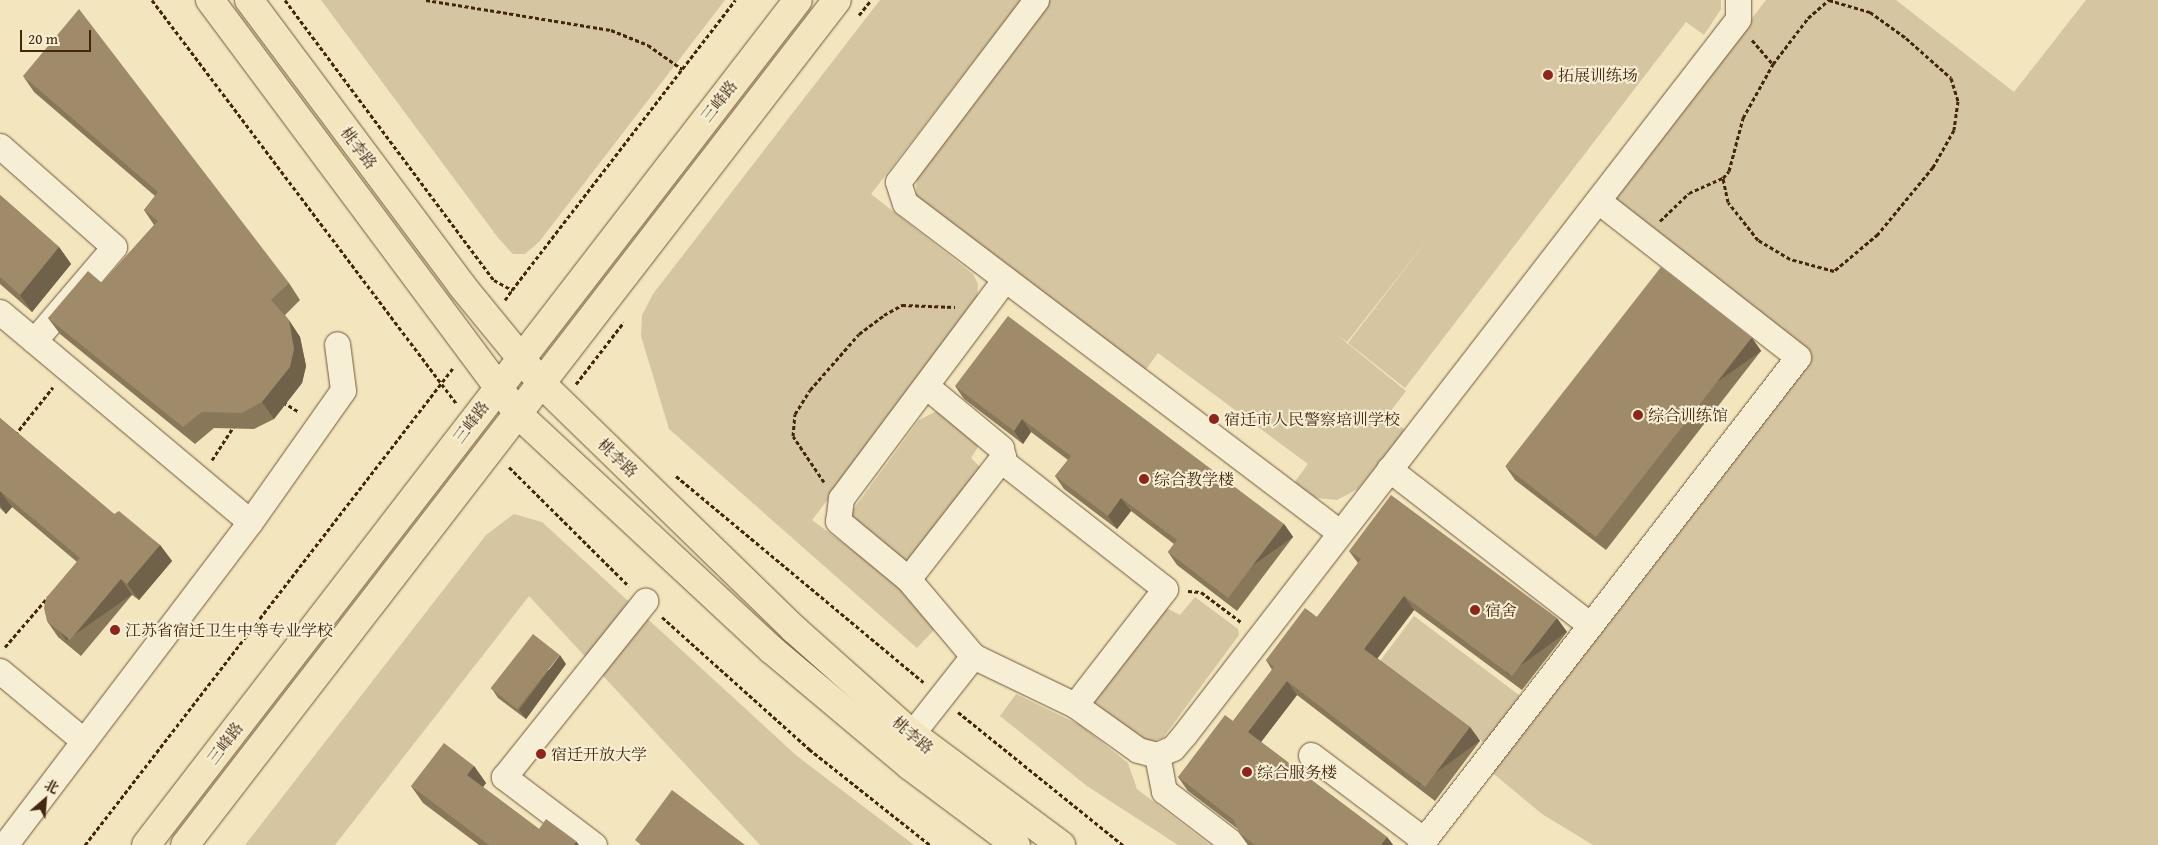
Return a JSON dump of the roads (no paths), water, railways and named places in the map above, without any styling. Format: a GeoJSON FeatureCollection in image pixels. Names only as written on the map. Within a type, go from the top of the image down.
{"type":"FeatureCollection","features":[{"type":"Feature","properties":{"kind":"main road","name":"桃李路"},"geometry":{"type":"LineString","coordinates":[[210,0],[520,415],[772,650],[904,744],[1061,845]]}},
{"type":"Feature","properties":{"kind":"main road","name":"桃李路"},"geometry":{"type":"LineString","coordinates":[[249,0],[490,320],[543,385],[794,629],[904,744],[1016,845]]}},
{"type":"Feature","properties":{"kind":"main road","name":"三峰路"},"geometry":{"type":"LineString","coordinates":[[146,845],[520,357],[798,0]]}},
{"type":"Feature","properties":{"kind":"main road","name":"三峰路"},"geometry":{"type":"LineString","coordinates":[[185,845],[520,415],[837,0]]}},
{"type":"Feature","properties":{"kind":"lane"},"geometry":{"type":"LineString","coordinates":[[1036,0],[898,182],[905,202],[1339,532]]}},
{"type":"Feature","properties":{"kind":"lane"},"geometry":{"type":"LineString","coordinates":[[1004,278],[926,386],[841,498],[838,521],[908,579],[973,656],[1074,705],[1138,750],[1156,755],[1172,748],[1184,735],[1339,532],[1598,201],[1738,10]]}},
{"type":"Feature","properties":{"kind":"lane"},"geometry":{"type":"LineString","coordinates":[[0,146],[114,247],[34,341]]}},
{"type":"Feature","properties":{"kind":"lane"},"geometry":{"type":"LineString","coordinates":[[1311,755],[1422,843],[1798,357],[1598,201]]}},
{"type":"Feature","properties":{"kind":"lane"},"geometry":{"type":"LineString","coordinates":[[0,312],[250,522]]}},
{"type":"Feature","properties":{"kind":"lane"},"geometry":{"type":"LineString","coordinates":[[5,845],[250,522],[320,425],[343,390],[337,344]]}},
{"type":"Feature","properties":{"kind":"lane"},"geometry":{"type":"LineString","coordinates":[[908,579],[1002,461],[1001,448],[926,386]]}},
{"type":"Feature","properties":{"kind":"lane"},"geometry":{"type":"LineString","coordinates":[[1002,461],[1165,589],[1074,705]]}},
{"type":"Feature","properties":{"kind":"lane"},"geometry":{"type":"LineString","coordinates":[[1389,469],[1590,626]]}},
{"type":"Feature","properties":{"kind":"lane"},"geometry":{"type":"LineString","coordinates":[[594,845],[504,777],[644,601]]}},
{"type":"Feature","properties":{"kind":"lane"},"geometry":{"type":"LineString","coordinates":[[904,744],[973,656]]}},
{"type":"Feature","properties":{"kind":"lane"},"geometry":{"type":"LineString","coordinates":[[0,671],[84,741]]}},
{"type":"Feature","properties":{"kind":"lane"},"geometry":{"type":"LineString","coordinates":[[1156,755],[1164,791],[1235,845]]}},
{"type":"Feature","properties":{"kind":"place","name":"拓展训练场"},"geometry":{"type":"Point","coordinates":[1548,75]}},
{"type":"Feature","properties":{"kind":"place","name":"综合训练馆"},"geometry":{"type":"Point","coordinates":[1638,415]}},
{"type":"Feature","properties":{"kind":"place","name":"宿迁市人民警察培训学校"},"geometry":{"type":"Point","coordinates":[1214,419]}},
{"type":"Feature","properties":{"kind":"place","name":"综合教学楼"},"geometry":{"type":"Point","coordinates":[1144,479]}},
{"type":"Feature","properties":{"kind":"place","name":"宿舍"},"geometry":{"type":"Point","coordinates":[1475,610]}},
{"type":"Feature","properties":{"kind":"place","name":"江苏省宿迁卫生中等专业学校"},"geometry":{"type":"Point","coordinates":[115,630]}},
{"type":"Feature","properties":{"kind":"place","name":"宿迁开放大学"},"geometry":{"type":"Point","coordinates":[541,754]}},
{"type":"Feature","properties":{"kind":"place","name":"综合服务楼"},"geometry":{"type":"Point","coordinates":[1247,772]}}]}
